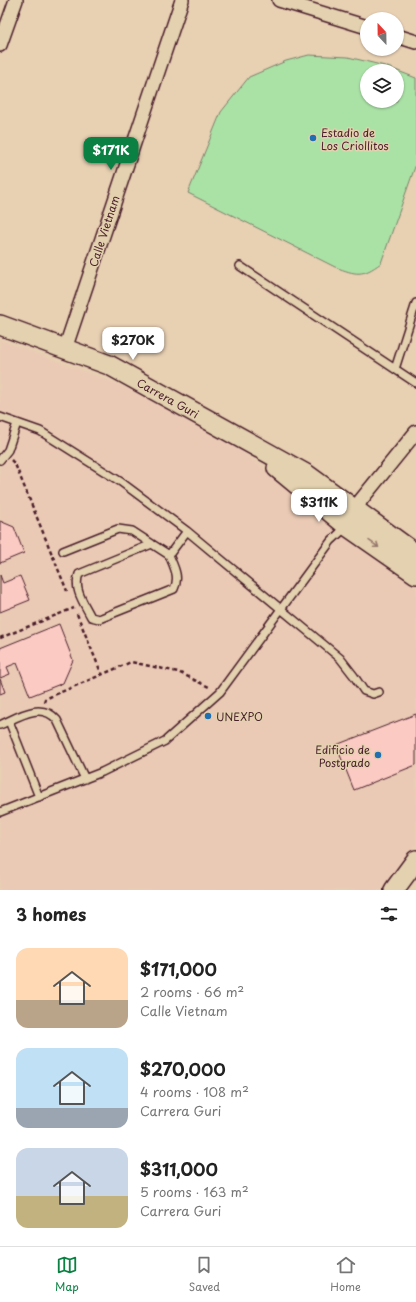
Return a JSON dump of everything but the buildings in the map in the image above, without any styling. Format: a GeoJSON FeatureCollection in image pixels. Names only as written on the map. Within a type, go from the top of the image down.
{"type":"FeatureCollection","features":[{"type":"Feature","properties":{"kind":"street"},"geometry":{"type":"LineString","coordinates":[[0,45],[16,0]]}},
{"type":"Feature","properties":{"kind":"street","name":"Calle Vietnam"},"geometry":{"type":"LineString","coordinates":[[65,349],[182,0]]}},
{"type":"Feature","properties":{"kind":"street"},"geometry":{"type":"LineString","coordinates":[[279,0],[360,25]]}},
{"type":"Feature","properties":{"kind":"street"},"geometry":{"type":"LineString","coordinates":[[404,38],[416,42]]}},
{"type":"Feature","properties":{"kind":"street","name":"Carrera Guri"},"geometry":{"type":"LineString","coordinates":[[0,325],[109,365],[306,474],[351,518],[416,574]]}},
{"type":"Feature","properties":{"kind":"street"},"geometry":{"type":"LineString","coordinates":[[351,518],[361,500],[416,432]]}},
{"type":"Feature","properties":{"kind":"street","name":"Carrera Guri"},"geometry":{"type":"LineString","coordinates":[[351,518],[416,554]]}},
{"type":"Feature","properties":{"kind":"street"},"geometry":{"type":"LineString","coordinates":[[394,890],[416,860]]}},
{"type":"Feature","properties":{"kind":"lane"},"geometry":{"type":"LineString","coordinates":[[240,266],[416,383]]}},
{"type":"Feature","properties":{"kind":"lane"},"geometry":{"type":"LineString","coordinates":[[395,369],[416,303]]}},
{"type":"Feature","properties":{"kind":"lane"},"geometry":{"type":"LineString","coordinates":[[0,417],[40,431],[121,482],[187,531],[340,658],[364,691],[373,694],[379,692]]}},
{"type":"Feature","properties":{"kind":"lane"},"geometry":{"type":"LineString","coordinates":[[3,457],[17,423]]}},
{"type":"Feature","properties":{"kind":"lane"},"geometry":{"type":"LineString","coordinates":[[0,812],[84,779],[165,741],[220,692],[282,610],[331,541],[351,518]]}},
{"type":"Feature","properties":{"kind":"lane"},"geometry":{"type":"LineString","coordinates":[[63,551],[118,528],[132,531],[169,555],[177,574],[178,582],[174,589],[99,619],[91,617],[78,592],[76,581],[79,574],[152,544]]}},
{"type":"Feature","properties":{"kind":"lane"},"geometry":{"type":"LineString","coordinates":[[169,555],[187,531]]}},
{"type":"Feature","properties":{"kind":"lane"},"geometry":{"type":"LineString","coordinates":[[0,725],[28,713],[40,711],[50,713],[57,720],[84,779]]}},
{"type":"Feature","properties":{"kind":"lane"},"geometry":{"type":"LineString","coordinates":[[9,721],[39,797]]}},
{"type":"Feature","properties":{"kind":"path"},"geometry":{"type":"LineString","coordinates":[[3,457],[15,464],[69,596]]}},
{"type":"Feature","properties":{"kind":"path"},"geometry":{"type":"LineString","coordinates":[[72,602],[102,675]]}},
{"type":"Feature","properties":{"kind":"path"},"geometry":{"type":"LineString","coordinates":[[0,638],[74,608]]}},
{"type":"Feature","properties":{"kind":"path"},"geometry":{"type":"LineString","coordinates":[[40,711],[45,699],[131,662],[178,672],[220,692]]}},
{"type":"Feature","properties":{"kind":"shaded area","name":"UNEXPO"},"geometry":{"type":"Polygon","coordinates":[[[0,340],[123,386],[213,429],[330,519],[416,588],[416,845],[382,890],[0,890],[0,340]]]}},
{"type":"Feature","properties":{"kind":"green space","name":"Estadio de Los Criollitos"},"geometry":{"type":"Polygon","coordinates":[[[309,55],[348,57],[377,64],[360,64],[360,108],[404,108],[404,73],[416,78],[416,164],[381,263],[374,268],[364,273],[354,273],[335,267],[188,193],[221,112],[249,77],[286,61],[309,55]]]}},
{"type":"Feature","properties":{"kind":"place","name":"Estadio de Los Criollitos"},"geometry":{"type":"Point","coordinates":[313,138]}},
{"type":"Feature","properties":{"kind":"place","name":"UNEXPO"},"geometry":{"type":"Point","coordinates":[208,716]}},
{"type":"Feature","properties":{"kind":"place","name":"Edificio de Postgrado"},"geometry":{"type":"Point","coordinates":[378,755]}}]}
